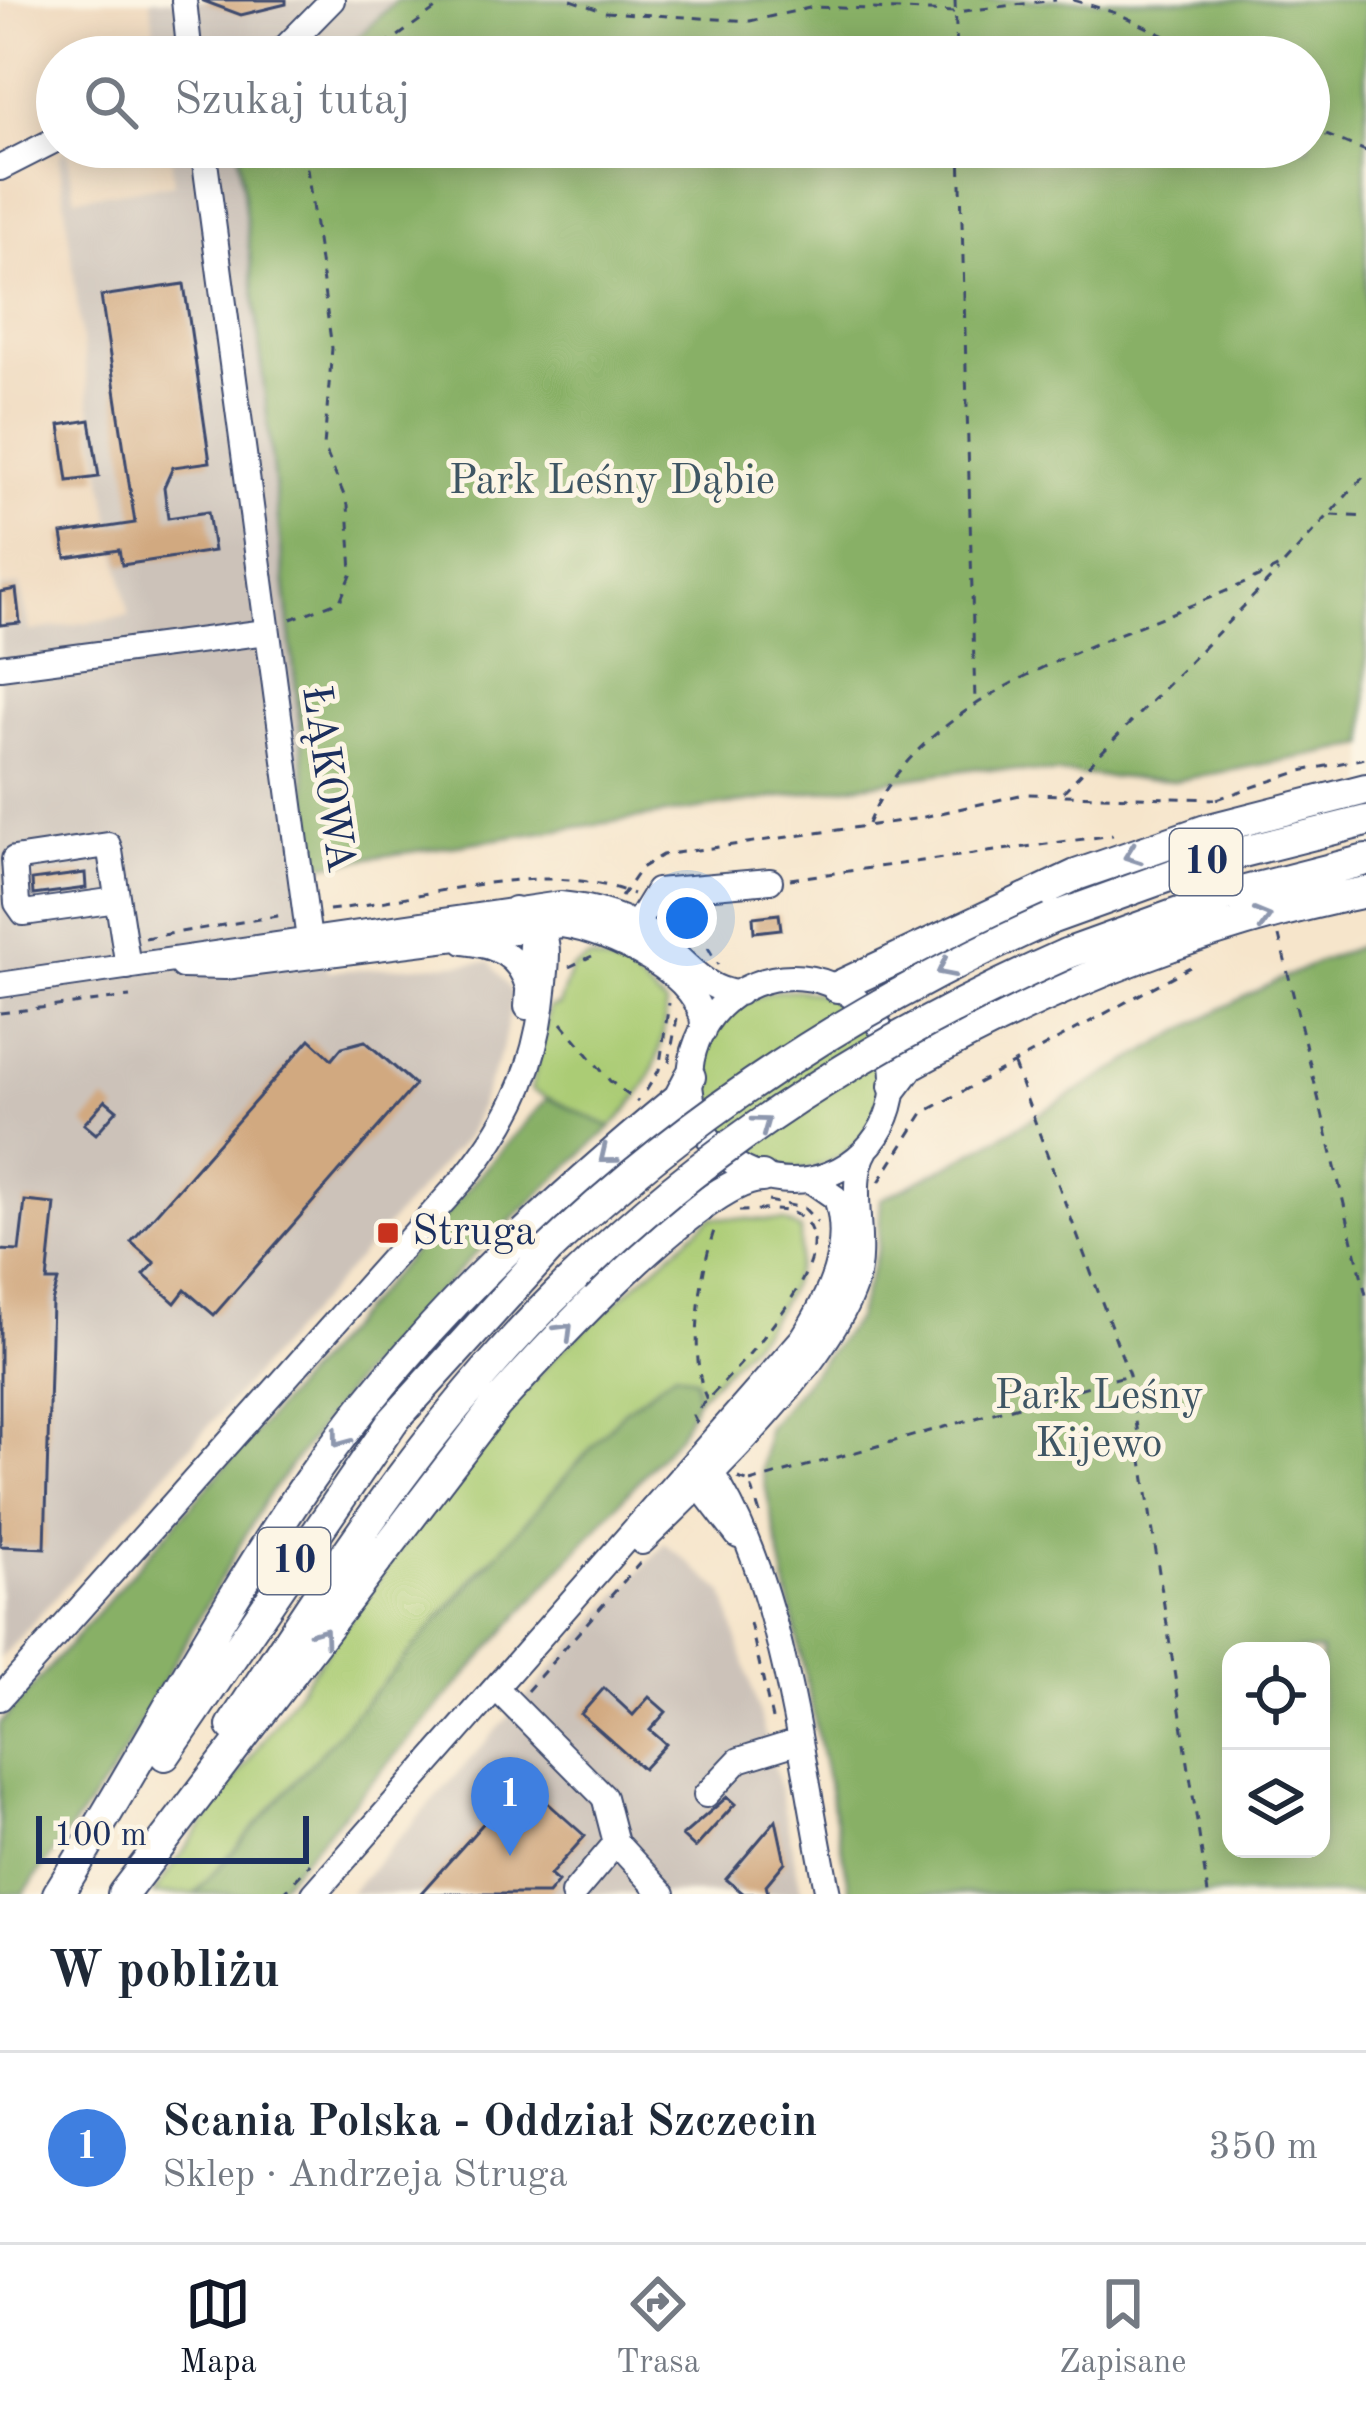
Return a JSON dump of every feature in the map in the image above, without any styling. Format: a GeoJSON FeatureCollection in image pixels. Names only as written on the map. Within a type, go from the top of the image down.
{"type":"FeatureCollection","features":[{"type":"Feature","properties":{"kind":"main road"},"geometry":{"type":"LineString","coordinates":[[837,987],[1076,875],[1206,830],[1366,790]]}},
{"type":"Feature","properties":{"kind":"main road","name":"10"},"geometry":{"type":"LineString","coordinates":[[68,1894],[393,1420],[548,1250],[694,1125],[777,1066],[910,987],[1051,919],[1219,858],[1366,821]]}},
{"type":"Feature","properties":{"kind":"main road","name":"10"},"geometry":{"type":"LineString","coordinates":[[119,1894],[392,1486],[466,1391],[574,1278],[696,1172],[815,1088],[928,1020],[1066,954],[1226,896],[1366,860]]}},
{"type":"Feature","properties":{"kind":"main road"},"geometry":{"type":"LineString","coordinates":[[894,1086],[910,1065],[1056,992],[1227,928],[1366,892]]}},
{"type":"Feature","properties":{"kind":"main road"},"geometry":{"type":"LineString","coordinates":[[58,1894],[279,1526],[371,1399],[509,1244],[679,1098],[690,1077]]}},
{"type":"Feature","properties":{"kind":"main road"},"geometry":{"type":"LineString","coordinates":[[119,1894],[496,1405],[564,1331],[681,1224],[733,1184],[763,1177]]}},
{"type":"Feature","properties":{"kind":"street"},"geometry":{"type":"LineString","coordinates":[[184,0],[188,36]]}},
{"type":"Feature","properties":{"kind":"street"},"geometry":{"type":"LineString","coordinates":[[297,36],[332,0]]}},
{"type":"Feature","properties":{"kind":"street"},"geometry":{"type":"LineString","coordinates":[[0,168],[36,150]]}},
{"type":"Feature","properties":{"kind":"street"},"geometry":{"type":"LineString","coordinates":[[205,168],[266,628]]}},
{"type":"Feature","properties":{"kind":"street","name":"ŁĄKOWA"},"geometry":{"type":"LineString","coordinates":[[0,667],[266,628],[310,946]]}},
{"type":"Feature","properties":{"kind":"street"},"geometry":{"type":"LineString","coordinates":[[118,900],[24,913],[17,903],[14,859],[107,845],[132,958]]}},
{"type":"Feature","properties":{"kind":"street"},"geometry":{"type":"LineString","coordinates":[[636,926],[657,891],[770,881]]}},
{"type":"Feature","properties":{"kind":"street"},"geometry":{"type":"LineString","coordinates":[[310,946],[414,941],[531,919],[560,904],[592,908],[636,926],[714,988],[739,993]]}},
{"type":"Feature","properties":{"kind":"street"},"geometry":{"type":"LineString","coordinates":[[0,1698],[491,1145],[528,1078],[537,982],[531,919]]}},
{"type":"Feature","properties":{"kind":"street"},"geometry":{"type":"LineString","coordinates":[[0,985],[132,958],[212,968],[310,946],[531,919],[610,936],[647,956],[703,1014],[690,1077],[695,1110],[709,1138],[731,1161],[763,1177],[810,1180],[848,1197]]}},
{"type":"Feature","properties":{"kind":"street"},"geometry":{"type":"LineString","coordinates":[[537,982],[566,947],[610,936]]}},
{"type":"Feature","properties":{"kind":"street"},"geometry":{"type":"LineString","coordinates":[[414,941],[500,949],[537,982]]}},
{"type":"Feature","properties":{"kind":"street"},"geometry":{"type":"LineString","coordinates":[[314,1894],[504,1696],[606,1567],[699,1475],[823,1304],[841,1251],[848,1197],[866,1150],[887,1118],[894,1086],[891,1055],[879,1025],[837,987],[787,977],[739,993],[703,1031]]}},
{"type":"Feature","properties":{"kind":"street"},"geometry":{"type":"LineString","coordinates":[[810,1180],[840,1169],[866,1150]]}},
{"type":"Feature","properties":{"kind":"street"},"geometry":{"type":"LineString","coordinates":[[699,1475],[748,1546],[768,1605],[788,1745],[827,1894]]}},
{"type":"Feature","properties":{"kind":"street"},"geometry":{"type":"LineString","coordinates":[[504,1696],[604,1797],[616,1843],[663,1894]]}},
{"type":"Feature","properties":{"kind":"street"},"geometry":{"type":"LineString","coordinates":[[706,1795],[739,1760],[788,1745]]}},
{"type":"Feature","properties":{"kind":"street"},"geometry":{"type":"LineString","coordinates":[[573,1894],[616,1843]]}},
{"type":"Feature","properties":{"kind":"path"},"geometry":{"type":"LineString","coordinates":[[398,36],[448,0]]}},
{"type":"Feature","properties":{"kind":"path"},"geometry":{"type":"LineString","coordinates":[[572,0],[605,12],[730,20],[814,7],[956,12],[1057,0]]}},
{"type":"Feature","properties":{"kind":"path"},"geometry":{"type":"LineString","coordinates":[[955,0],[957,36]]}},
{"type":"Feature","properties":{"kind":"path"},"geometry":{"type":"LineString","coordinates":[[1073,0],[1165,36]]}},
{"type":"Feature","properties":{"kind":"path"},"geometry":{"type":"LineString","coordinates":[[1330,137],[1366,152]]}},
{"type":"Feature","properties":{"kind":"path"},"geometry":{"type":"LineString","coordinates":[[266,628],[314,615],[340,601],[352,573],[347,505],[324,447],[332,348],[307,168]]}},
{"type":"Feature","properties":{"kind":"path"},"geometry":{"type":"LineString","coordinates":[[961,168],[975,702]]}},
{"type":"Feature","properties":{"kind":"path"},"geometry":{"type":"LineString","coordinates":[[1062,793],[1366,475]]}},
{"type":"Feature","properties":{"kind":"path"},"geometry":{"type":"LineString","coordinates":[[1330,515],[1366,517]]}},
{"type":"Feature","properties":{"kind":"path"},"geometry":{"type":"LineString","coordinates":[[867,826],[883,788],[975,702],[1283,566]]}},
{"type":"Feature","properties":{"kind":"path"},"geometry":{"type":"LineString","coordinates":[[1199,808],[1301,771],[1366,758]]}},
{"type":"Feature","properties":{"kind":"path"},"geometry":{"type":"LineString","coordinates":[[620,899],[641,868],[662,855],[867,826],[1009,796],[1062,793],[1215,799]]}},
{"type":"Feature","properties":{"kind":"path"},"geometry":{"type":"LineString","coordinates":[[770,881],[1123,834]]}},
{"type":"Feature","properties":{"kind":"path"},"geometry":{"type":"LineString","coordinates":[[132,958],[283,915]]}},
{"type":"Feature","properties":{"kind":"path"},"geometry":{"type":"LineString","coordinates":[[1270,937],[1279,935],[1366,1295]]}},
{"type":"Feature","properties":{"kind":"path"},"geometry":{"type":"LineString","coordinates":[[813,1215],[886,1174],[923,1113],[1194,965]]}},
{"type":"Feature","properties":{"kind":"path"},"geometry":{"type":"LineString","coordinates":[[0,1012],[130,997]]}},
{"type":"Feature","properties":{"kind":"path"},"geometry":{"type":"LineString","coordinates":[[555,1033],[557,1017],[610,1082],[645,1106]]}},
{"type":"Feature","properties":{"kind":"path"},"geometry":{"type":"LineString","coordinates":[[1014,1066],[1129,1375],[1208,1894]]}},
{"type":"Feature","properties":{"kind":"path"},"geometry":{"type":"LineString","coordinates":[[707,1400],[701,1383],[700,1287],[719,1217]]}},
{"type":"Feature","properties":{"kind":"path"},"geometry":{"type":"LineString","coordinates":[[750,1482],[1129,1375]]}},
{"type":"Feature","properties":{"kind":"path"},"geometry":{"type":"LineString","coordinates":[[504,1696],[652,1552]]}},
{"type":"Feature","properties":{"kind":"path"},"geometry":{"type":"LineString","coordinates":[[746,1607],[788,1745]]}},
{"type":"Feature","properties":{"kind":"shaded area"},"geometry":{"type":"Polygon","coordinates":[[[0,0],[150,0],[155,36],[36,36],[36,168],[60,168],[92,421],[129,617],[29,631],[20,586],[0,588],[0,0]]]}},
{"type":"Feature","properties":{"kind":"shaded area"},"geometry":{"type":"Polygon","coordinates":[[[150,0],[397,0],[360,36],[155,36],[150,0]]]}},
{"type":"Feature","properties":{"kind":"shaded area"},"geometry":{"type":"Polygon","coordinates":[[[60,168],[70,168],[75,198],[174,184],[172,168],[241,168],[327,971],[490,962],[513,994],[502,1050],[468,1135],[0,1659],[0,588],[20,585],[30,631],[129,616],[92,421],[60,168]]]}},
{"type":"Feature","properties":{"kind":"shaded area"},"geometry":{"type":"Polygon","coordinates":[[[70,168],[173,168],[175,184],[74,199],[70,168]]]}},
{"type":"Feature","properties":{"kind":"shaded area"},"geometry":{"type":"Polygon","coordinates":[[[665,1543],[724,1593],[775,1768],[802,1894],[349,1894],[665,1543]]]}},
{"type":"Feature","properties":{"kind":"green space","name":"Park Leśny Dąbie"},"geometry":{"type":"Polygon","coordinates":[[[397,0],[1366,0],[1366,745],[1174,781],[976,768],[315,866],[241,168],[1330,168],[1330,36],[360,36],[397,0]]]}},
{"type":"Feature","properties":{"kind":"green space","name":"Park Leśny Kijewo"},"geometry":{"type":"Polygon","coordinates":[[[1366,944],[1366,1894],[851,1894],[762,1470],[767,1428],[856,1319],[878,1249],[881,1199],[1002,1136],[1243,998],[1366,944]]]}},
{"type":"Feature","properties":{"kind":"green space"},"geometry":{"type":"Polygon","coordinates":[[[590,958],[626,969],[666,1005],[652,1072],[611,1127],[531,1090],[549,1008],[559,1005],[571,969],[590,958]]]}},
{"type":"Feature","properties":{"kind":"green space"},"geometry":{"type":"Polygon","coordinates":[[[792,990],[827,997],[856,1016],[875,1045],[882,1080],[875,1115],[856,1144],[827,1163],[792,1170],[757,1163],[728,1144],[709,1115],[702,1080],[709,1045],[728,1016],[757,997],[792,990]]]}},
{"type":"Feature","properties":{"kind":"green space"},"geometry":{"type":"Polygon","coordinates":[[[547,1098],[611,1127],[472,1257],[354,1382],[265,1500],[111,1775],[23,1894],[0,1894],[0,1724],[547,1098]]]}},
{"type":"Feature","properties":{"kind":"green space"},"geometry":{"type":"Polygon","coordinates":[[[712,1217],[784,1221],[800,1230],[793,1279],[768,1323],[697,1399],[695,1379],[482,1567],[381,1688],[195,1894],[153,1894],[452,1476],[555,1356],[712,1217]]]}},
{"type":"Feature","properties":{"kind":"green space"},"geometry":{"type":"Polygon","coordinates":[[[675,1372],[696,1379],[697,1399],[679,1435],[272,1894],[195,1894],[624,1411],[675,1372]]]}},
{"type":"Feature","properties":{"kind":"building"},"geometry":{"type":"Polygon","coordinates":[[[201,0],[286,0],[286,4],[241,15],[201,0]]]}},
{"type":"Feature","properties":{"kind":"building"},"geometry":{"type":"Polygon","coordinates":[[[184,284],[210,462],[173,467],[164,487],[168,518],[208,512],[214,551],[122,565],[119,550],[66,558],[62,534],[135,523],[101,296],[184,284]]]}},
{"type":"Feature","properties":{"kind":"building"},"geometry":{"type":"Polygon","coordinates":[[[90,420],[99,477],[68,481],[60,425],[90,420]]]}},
{"type":"Feature","properties":{"kind":"building"},"geometry":{"type":"Polygon","coordinates":[[[16,589],[20,623],[0,625],[0,592],[16,589]]]}},
{"type":"Feature","properties":{"kind":"building"},"geometry":{"type":"Polygon","coordinates":[[[85,873],[86,888],[33,895],[32,880],[85,873]]]}},
{"type":"Feature","properties":{"kind":"building"},"geometry":{"type":"Polygon","coordinates":[[[779,914],[781,929],[754,932],[753,917],[779,914]]]}},
{"type":"Feature","properties":{"kind":"building"},"geometry":{"type":"Polygon","coordinates":[[[310,1039],[332,1059],[342,1047],[365,1041],[415,1085],[214,1315],[185,1290],[175,1303],[144,1275],[155,1263],[131,1242],[310,1039]]]}},
{"type":"Feature","properties":{"kind":"building"},"geometry":{"type":"Polygon","coordinates":[[[105,1100],[117,1110],[96,1134],[84,1124],[105,1100]]]}},
{"type":"Feature","properties":{"kind":"building"},"geometry":{"type":"Polygon","coordinates":[[[25,1201],[55,1204],[47,1281],[58,1281],[52,1302],[45,1548],[0,1546],[0,1250],[19,1251],[25,1201]]]}},
{"type":"Feature","properties":{"kind":"building"},"geometry":{"type":"Polygon","coordinates":[[[604,1688],[633,1715],[649,1697],[666,1712],[650,1730],[666,1744],[643,1769],[581,1714],[604,1688]]]}},
{"type":"Feature","properties":{"kind":"building"},"geometry":{"type":"Polygon","coordinates":[[[522,1780],[585,1836],[550,1875],[558,1882],[548,1894],[420,1894],[522,1780]]]}},
{"type":"Feature","properties":{"kind":"building"},"geometry":{"type":"Polygon","coordinates":[[[727,1797],[735,1804],[695,1848],[682,1836],[727,1797]]]}},
{"type":"Feature","properties":{"kind":"building"},"geometry":{"type":"Polygon","coordinates":[[[776,1820],[785,1862],[766,1885],[768,1894],[744,1894],[726,1879],[776,1820]]]}},
{"type":"Feature","properties":{"kind":"place","name":"Struga"},"geometry":{"type":"Point","coordinates":[388,1233]}},
{"type":"Feature","properties":{"kind":"place","name":"Scania Polska - Oddział Szczecin"},"geometry":{"type":"Point","coordinates":[510,1856]}}]}
